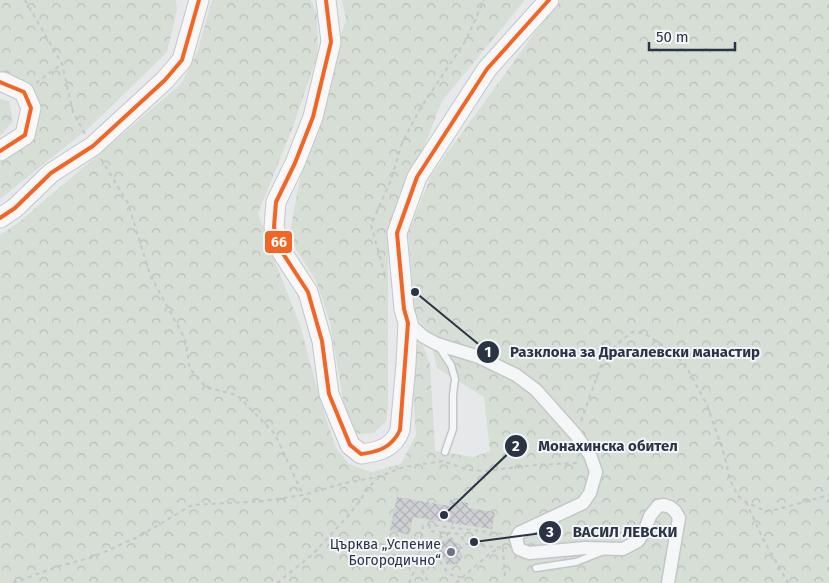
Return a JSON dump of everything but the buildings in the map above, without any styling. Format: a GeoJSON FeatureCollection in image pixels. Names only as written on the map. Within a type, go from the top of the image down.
{"type":"FeatureCollection","features":[{"type":"Feature","properties":{"kind":"street"},"geometry":{"type":"LineString","coordinates":[[0,218],[15,208],[51,174],[93,146],[165,80],[182,60],[199,0]]}},
{"type":"Feature","properties":{"kind":"street"},"geometry":{"type":"LineString","coordinates":[[326,0],[331,42],[313,117],[295,163],[276,202],[274,227],[282,252],[308,292],[322,341],[329,394],[350,445],[361,454],[377,452],[388,447],[397,439],[400,430],[408,323],[404,309],[397,233],[416,177],[487,69],[549,0]]}},
{"type":"Feature","properties":{"kind":"street"},"geometry":{"type":"LineString","coordinates":[[0,82],[24,92],[31,108],[25,135],[0,151]]}},
{"type":"Feature","properties":{"kind":"street"},"geometry":{"type":"LineString","coordinates":[[408,323],[424,337],[437,344],[479,357],[516,375],[536,390],[576,435],[590,455],[596,472],[590,493],[583,503],[522,531],[517,536],[516,543],[519,549],[529,554],[585,548],[623,549],[638,541],[654,510],[658,506],[664,505],[675,511],[679,518],[668,583]]}},
{"type":"Feature","properties":{"kind":"lane"},"geometry":{"type":"LineString","coordinates":[[437,344],[451,365],[455,379],[453,395],[454,429],[445,452]]}},
{"type":"Feature","properties":{"kind":"lane"},"geometry":{"type":"LineString","coordinates":[[536,568],[576,562],[609,549]]}},
{"type":"Feature","properties":{"kind":"path"},"geometry":{"type":"LineString","coordinates":[[25,0],[62,64],[73,112],[128,203],[150,275],[185,339],[190,369],[206,387],[237,395],[275,434],[303,495]]}},
{"type":"Feature","properties":{"kind":"path"},"geometry":{"type":"LineString","coordinates":[[24,92],[62,64]]}},
{"type":"Feature","properties":{"kind":"path"},"geometry":{"type":"LineString","coordinates":[[576,435],[604,357],[632,332],[644,333],[675,354],[686,366],[707,405],[725,457],[730,480],[738,496],[765,511],[780,509],[829,495]]}},
{"type":"Feature","properties":{"kind":"path"},"geometry":{"type":"LineString","coordinates":[[13,583],[59,566],[93,557],[140,536],[192,506],[264,501],[303,495],[345,483],[378,477],[404,467],[443,461],[468,470],[486,471],[535,465],[581,463],[596,472]]}},
{"type":"Feature","properties":{"kind":"path"},"geometry":{"type":"LineString","coordinates":[[277,583],[312,555],[348,515],[378,477]]}},
{"type":"Feature","properties":{"kind":"path"},"geometry":{"type":"LineString","coordinates":[[746,502],[763,539],[788,583]]}},
{"type":"Feature","properties":{"kind":"path"},"geometry":{"type":"LineString","coordinates":[[409,583],[418,563],[423,526],[430,525],[517,536]]}},
{"type":"Feature","properties":{"kind":"path"},"geometry":{"type":"LineString","coordinates":[[430,525],[429,531],[460,534],[466,544]]}},
{"type":"Feature","properties":{"kind":"path"},"geometry":{"type":"LineString","coordinates":[[450,533],[434,540],[433,547],[446,572],[451,576],[463,578]]}},
{"type":"Feature","properties":{"kind":"path"},"geometry":{"type":"LineString","coordinates":[[458,548],[466,544],[519,549]]}},
{"type":"Feature","properties":{"kind":"path"},"geometry":{"type":"LineString","coordinates":[[456,583],[488,555],[501,548]]}},
{"type":"Feature","properties":{"kind":"path"},"geometry":{"type":"LineString","coordinates":[[501,548],[505,577]]}},
{"type":"Feature","properties":{"kind":"path"},"geometry":{"type":"LineString","coordinates":[[418,563],[419,568],[429,583]]}},
{"type":"Feature","properties":{"kind":"green space"},"geometry":{"type":"Polygon","coordinates":[[[0,0],[176,0],[177,10],[167,52],[90,127],[0,199],[0,161],[21,148],[37,129],[38,106],[29,83],[9,73],[0,74],[0,0]]]}},
{"type":"Feature","properties":{"kind":"green space"},"geometry":{"type":"Polygon","coordinates":[[[212,0],[311,0],[317,15],[318,54],[291,132],[258,213],[300,325],[322,406],[336,448],[349,464],[371,472],[401,464],[416,435],[410,346],[422,344],[430,364],[435,451],[473,457],[490,451],[484,397],[437,368],[428,330],[415,316],[408,233],[432,174],[533,35],[561,0],[829,0],[829,583],[0,583],[0,235],[18,223],[181,84],[197,53],[212,0]]]}},
{"type":"Feature","properties":{"kind":"green space"},"geometry":{"type":"Polygon","coordinates":[[[342,0],[525,0],[442,101],[388,238],[388,408],[386,421],[374,433],[356,434],[345,411],[330,322],[316,281],[289,238],[302,168],[346,19],[342,0]]]}},
{"type":"Feature","properties":{"kind":"green space"},"geometry":{"type":"Polygon","coordinates":[[[0,99],[9,101],[13,121],[0,136],[0,99]]]}},
{"type":"Feature","properties":{"kind":"transit line","name":"66"},"geometry":{"type":"LineString","coordinates":[[0,218],[15,208],[51,173],[93,146],[165,80],[182,60],[199,0]]}},
{"type":"Feature","properties":{"kind":"transit line","name":"66"},"geometry":{"type":"LineString","coordinates":[[326,0],[331,42],[313,117],[295,163],[276,202],[274,227],[282,252],[308,292],[322,341],[329,394],[350,445],[361,454],[374,452],[389,445],[400,430],[408,323],[404,309],[397,233],[417,177],[487,69],[549,0]]}},
{"type":"Feature","properties":{"kind":"transit line","name":"66"},"geometry":{"type":"LineString","coordinates":[[0,82],[24,92],[31,108],[25,135],[0,151]]}},
{"type":"Feature","properties":{"kind":"place","name":"Разклона за Драгалевски манастир"},"geometry":{"type":"Point","coordinates":[415,292]}},
{"type":"Feature","properties":{"kind":"place","name":"Монахинска обител"},"geometry":{"type":"Point","coordinates":[444,515]}},
{"type":"Feature","properties":{"kind":"place","name":"ВАСИЛ ЛЕВСКИ"},"geometry":{"type":"Point","coordinates":[474,542]}},
{"type":"Feature","properties":{"kind":"place","name":"Църква „Успение Богородично“"},"geometry":{"type":"Point","coordinates":[451,552]}}]}
